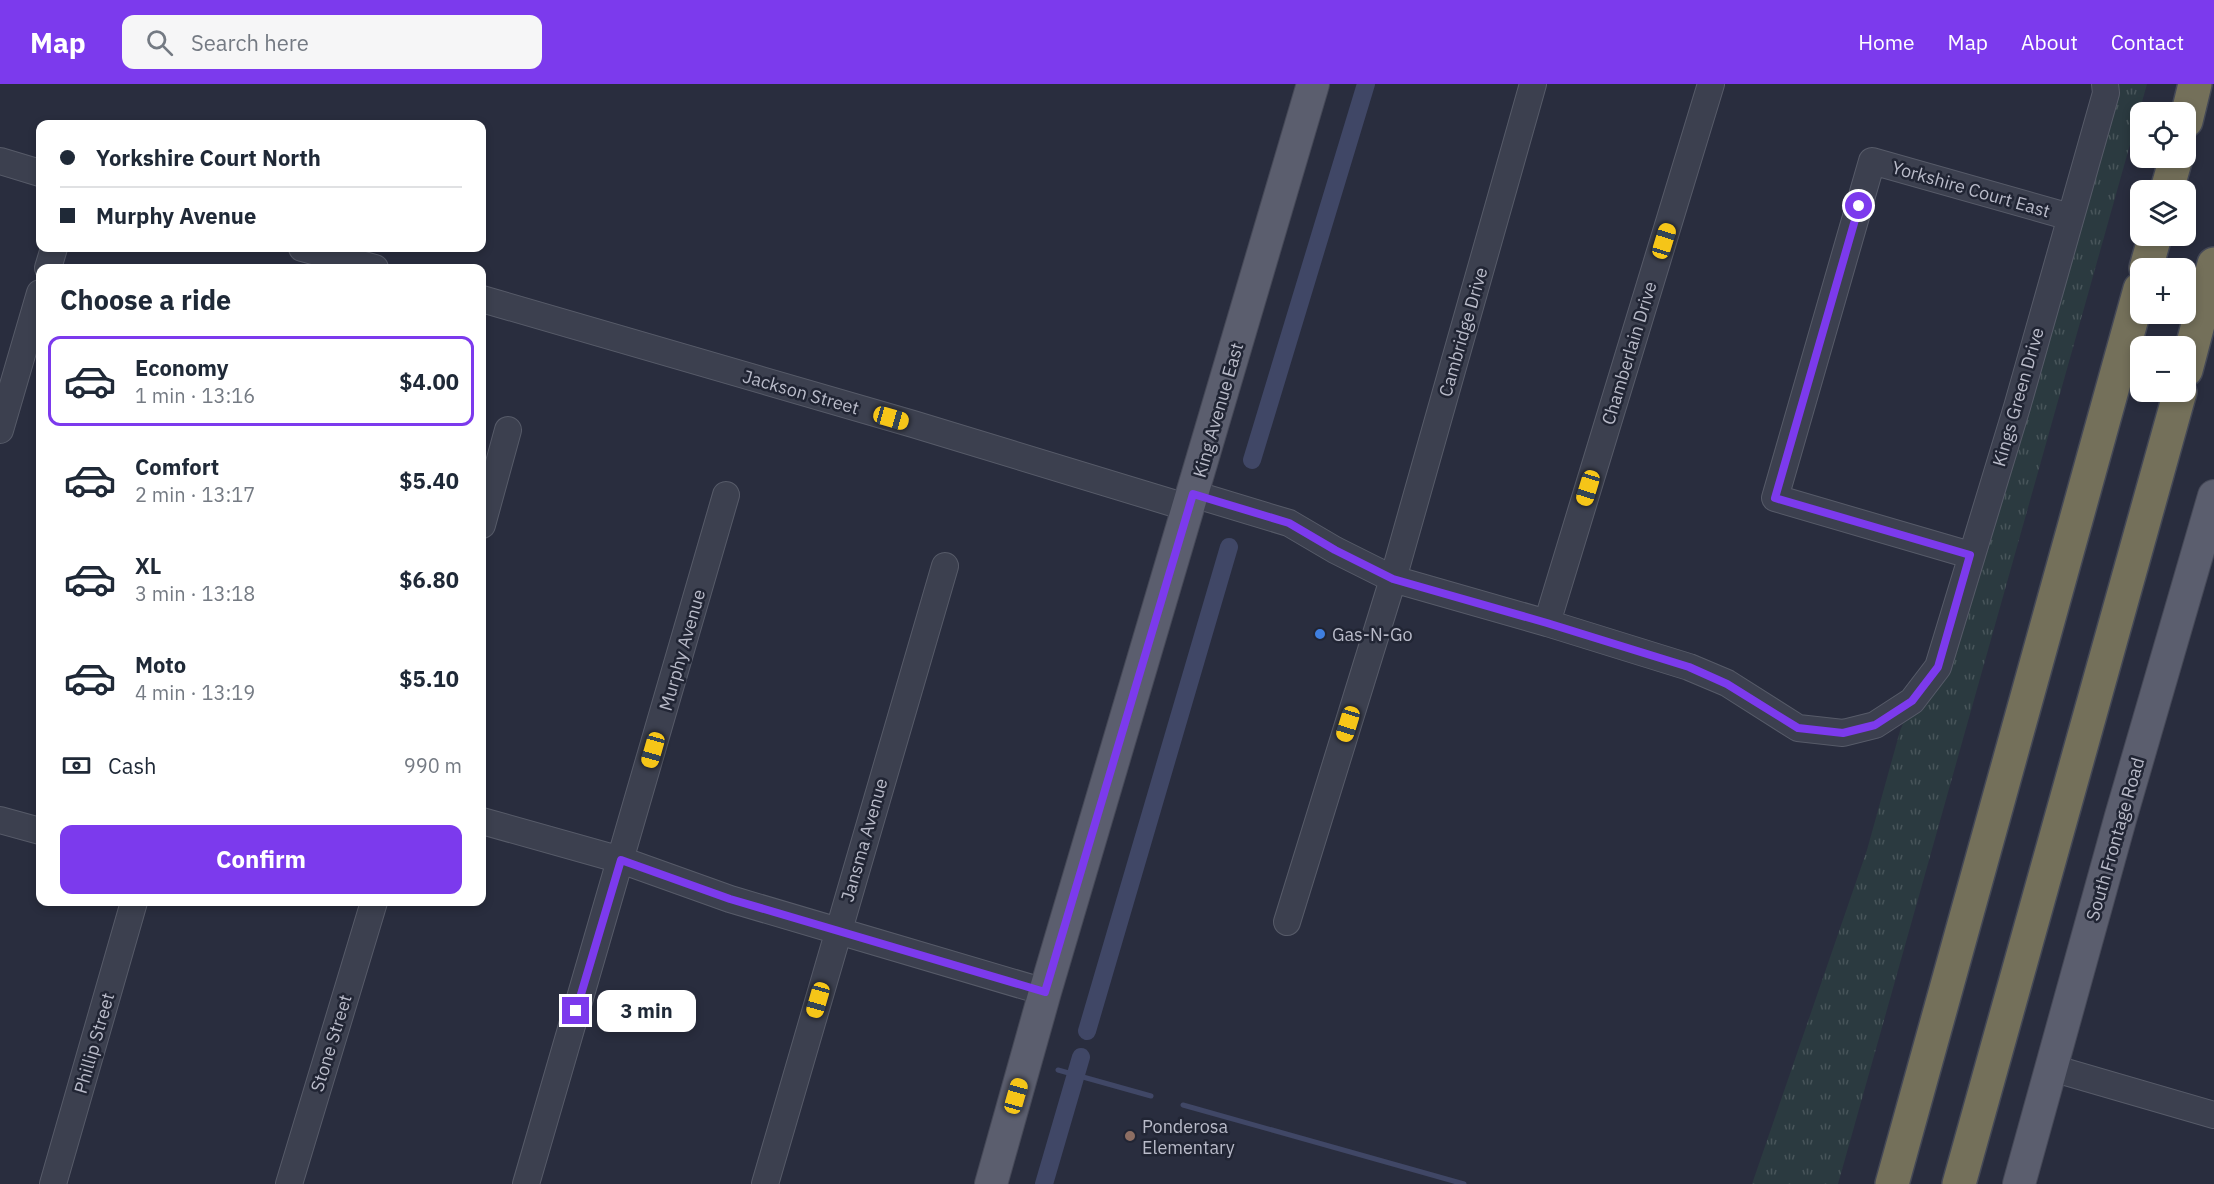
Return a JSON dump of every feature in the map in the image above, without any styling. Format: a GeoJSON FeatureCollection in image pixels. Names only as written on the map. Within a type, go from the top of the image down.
{"type":"FeatureCollection","features":[{"type":"Feature","properties":{"kind":"highway"},"geometry":{"type":"LineString","coordinates":[[2191,102],[2195,84]]}},
{"type":"Feature","properties":{"kind":"highway"},"geometry":{"type":"LineString","coordinates":[[2195,336],[2214,264]]}},
{"type":"Feature","properties":{"kind":"highway"},"geometry":{"type":"LineString","coordinates":[[1892,1184],[2130,324]]}},
{"type":"Feature","properties":{"kind":"highway"},"geometry":{"type":"LineString","coordinates":[[1959,1184],[2177,402]]}},
{"type":"Feature","properties":{"kind":"main road","name":"King Avenue East"},"geometry":{"type":"LineString","coordinates":[[991,1184],[1045,992],[1313,84]]}},
{"type":"Feature","properties":{"kind":"main road","name":"South Frontage Road"},"geometry":{"type":"LineString","coordinates":[[2019,1184],[2121,816],[2214,496]]}},
{"type":"Feature","properties":{"kind":"street","name":"Chamberlain Drive"},"geometry":{"type":"LineString","coordinates":[[1547,623],[1712,84]]}},
{"type":"Feature","properties":{"kind":"street","name":"Kings Green Drive"},"geometry":{"type":"LineString","coordinates":[[1912,701],[1938,667],[1970,555],[2017,407],[2106,93],[2105,84]]}},
{"type":"Feature","properties":{"kind":"street","name":"Cambridge Drive"},"geometry":{"type":"LineString","coordinates":[[1287,922],[1393,579],[1523,93]]}},
{"type":"Feature","properties":{"kind":"street"},"geometry":{"type":"LineString","coordinates":[[0,161],[36,172]]}},
{"type":"Feature","properties":{"kind":"street","name":"Yorkshire Court East"},"geometry":{"type":"LineString","coordinates":[[1970,555],[1775,498],[1872,161],[2070,217]]}},
{"type":"Feature","properties":{"kind":"street"},"geometry":{"type":"LineString","coordinates":[[317,252],[360,264]]}},
{"type":"Feature","properties":{"kind":"street","name":"Jackson Street"},"geometry":{"type":"LineString","coordinates":[[486,300],[901,421],[1191,501],[1289,523],[1335,550],[1393,579],[1689,667],[1727,684],[1798,728],[1843,733],[1875,725],[1912,701]]}},
{"type":"Feature","properties":{"kind":"street"},"geometry":{"type":"LineString","coordinates":[[0,430],[36,307]]}},
{"type":"Feature","properties":{"kind":"street"},"geometry":{"type":"LineString","coordinates":[[486,510],[508,430]]}},
{"type":"Feature","properties":{"kind":"street","name":"Murphy Avenue"},"geometry":{"type":"LineString","coordinates":[[526,1184],[726,495]]}},
{"type":"Feature","properties":{"kind":"street","name":"Jansma Avenue"},"geometry":{"type":"LineString","coordinates":[[765,1184],[945,566]]}},
{"type":"Feature","properties":{"kind":"street"},"geometry":{"type":"LineString","coordinates":[[0,820],[36,830]]}},
{"type":"Feature","properties":{"kind":"street"},"geometry":{"type":"LineString","coordinates":[[486,822],[621,860],[730,899],[837,932],[1045,992]]}},
{"type":"Feature","properties":{"kind":"street","name":"Phillip Street"},"geometry":{"type":"LineString","coordinates":[[53,1184],[133,906]]}},
{"type":"Feature","properties":{"kind":"street","name":"Stone Street"},"geometry":{"type":"LineString","coordinates":[[289,1184],[373,906]]}},
{"type":"Feature","properties":{"kind":"street"},"geometry":{"type":"LineString","coordinates":[[2052,1068],[2214,1115]]}},
{"type":"Feature","properties":{"kind":"green space"},"geometry":{"type":"Polygon","coordinates":[[[2105,84],[2147,84],[2142,102],[2130,102],[2130,145],[1838,1184],[1752,1184],[1867,850],[1900,731],[1912,701],[1938,667],[2105,84]]]}},
{"type":"Feature","properties":{"kind":"waterway"},"geometry":{"type":"LineString","coordinates":[[1252,460],[1366,84]]}},
{"type":"Feature","properties":{"kind":"waterway"},"geometry":{"type":"LineString","coordinates":[[1087,1031],[1229,547]]}},
{"type":"Feature","properties":{"kind":"waterway"},"geometry":{"type":"LineString","coordinates":[[1044,1184],[1081,1057]]}},
{"type":"Feature","properties":{"kind":"waterway"},"geometry":{"type":"LineString","coordinates":[[1058,1070],[1151,1096]]}},
{"type":"Feature","properties":{"kind":"waterway"},"geometry":{"type":"LineString","coordinates":[[1183,1105],[1464,1184]]}},
{"type":"Feature","properties":{"kind":"place","name":"Gas-N-Go"},"geometry":{"type":"Point","coordinates":[1320,634]}},
{"type":"Feature","properties":{"kind":"place","name":"Ponderosa Elementary"},"geometry":{"type":"Point","coordinates":[1130,1136]}},
{"type":"Feature","properties":{"kind":"route"},"geometry":{"type":"LineString","coordinates":[[576,1011],[621,860],[730,899],[1045,992],[1193,494],[1289,523],[1335,550],[1393,579],[1689,667],[1727,684],[1798,728],[1843,733],[1875,725],[1912,701],[1938,667],[1970,555],[1775,498],[1859,206]]}}]}
